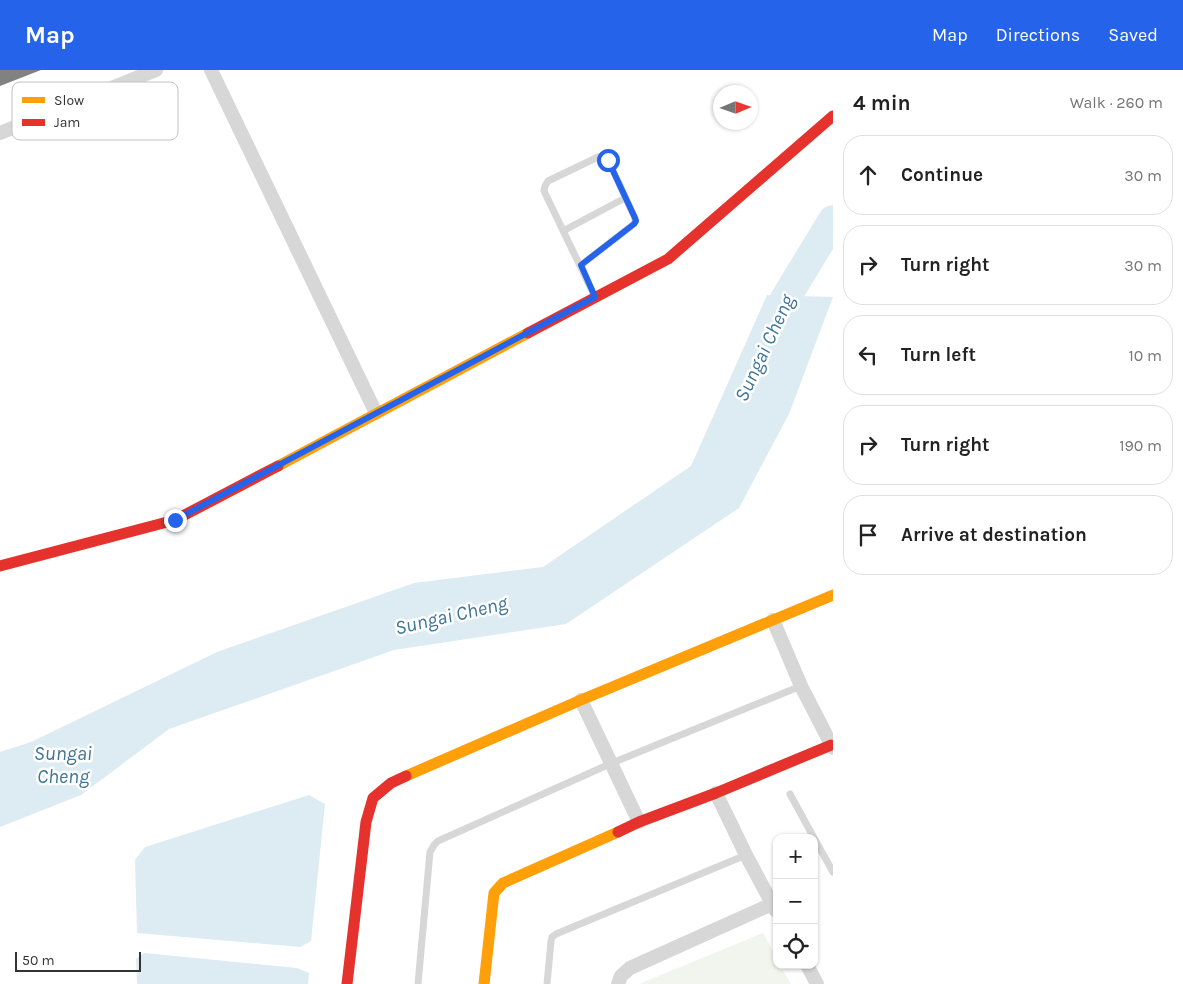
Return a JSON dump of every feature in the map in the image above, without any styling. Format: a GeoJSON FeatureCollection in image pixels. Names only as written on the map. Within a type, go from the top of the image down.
{"type":"FeatureCollection","features":[{"type":"Feature","properties":{"kind":"street"},"geometry":{"type":"LineString","coordinates":[[126,82],[156,70]]}},
{"type":"Feature","properties":{"kind":"street"},"geometry":{"type":"LineString","coordinates":[[211,70],[376,414]]}},
{"type":"Feature","properties":{"kind":"street"},"geometry":{"type":"LineString","coordinates":[[0,566],[175,520],[668,259],[833,116]]}},
{"type":"Feature","properties":{"kind":"street"},"geometry":{"type":"LineString","coordinates":[[0,133],[12,128]]}},
{"type":"Feature","properties":{"kind":"street"},"geometry":{"type":"LineString","coordinates":[[347,984],[366,822],[373,798],[391,783],[581,700],[833,595]]}},
{"type":"Feature","properties":{"kind":"street"},"geometry":{"type":"LineString","coordinates":[[484,984],[494,892],[502,883],[639,822],[832,746],[801,686],[772,620]]}},
{"type":"Feature","properties":{"kind":"street"},"geometry":{"type":"LineString","coordinates":[[581,700],[639,822]]}},
{"type":"Feature","properties":{"kind":"street"},"geometry":{"type":"LineString","coordinates":[[716,793],[773,904]]}},
{"type":"Feature","properties":{"kind":"street"},"geometry":{"type":"LineString","coordinates":[[618,984],[620,976],[630,968],[773,909]]}},
{"type":"Feature","properties":{"kind":"street"},"geometry":{"type":"LineString","coordinates":[[809,969],[818,984]]}},
{"type":"Feature","properties":{"kind":"lane"},"geometry":{"type":"LineString","coordinates":[[581,265],[636,221],[608,160],[604,158],[598,158],[548,181],[544,191],[595,297]]}},
{"type":"Feature","properties":{"kind":"lane"},"geometry":{"type":"LineString","coordinates":[[563,231],[625,198]]}},
{"type":"Feature","properties":{"kind":"lane"},"geometry":{"type":"LineString","coordinates":[[418,984],[430,852],[438,841],[612,763],[801,686]]}},
{"type":"Feature","properties":{"kind":"lane"},"geometry":{"type":"LineString","coordinates":[[790,794],[812,834]]}},
{"type":"Feature","properties":{"kind":"lane"},"geometry":{"type":"LineString","coordinates":[[818,845],[833,872]]}},
{"type":"Feature","properties":{"kind":"lane"},"geometry":{"type":"LineString","coordinates":[[547,984],[551,941],[552,937],[556,934],[746,854]]}},
{"type":"Feature","properties":{"kind":"shaded area"},"geometry":{"type":"Polygon","coordinates":[[[763,933],[773,951],[773,969],[782,969],[791,984],[639,984],[763,933]]]}},
{"type":"Feature","properties":{"kind":"water","name":"Sungai Cheng"},"geometry":{"type":"Polygon","coordinates":[[[767,295],[833,297],[789,414],[739,508],[566,624],[394,650],[169,729],[81,795],[0,827],[0,752],[31,742],[217,652],[414,583],[543,567],[691,466],[767,295]]]}},
{"type":"Feature","properties":{"kind":"water"},"geometry":{"type":"Polygon","coordinates":[[[309,795],[325,804],[311,941],[300,947],[137,933],[135,860],[145,847],[309,795]]]}},
{"type":"Feature","properties":{"kind":"water"},"geometry":{"type":"Polygon","coordinates":[[[144,953],[297,968],[309,973],[308,984],[137,984],[136,959],[144,953]]]}},
{"type":"Feature","properties":{"kind":"building"},"geometry":{"type":"Polygon","coordinates":[[[0,70],[41,70],[0,86],[0,70]]]}},
{"type":"Feature","properties":{"kind":"waterway","name":"Sungai Cheng"},"geometry":{"type":"LineString","coordinates":[[770,333],[785,299],[833,220]]}},
{"type":"Feature","properties":{"kind":"traffic: slow"},"geometry":{"type":"LineString","coordinates":[[278,466],[528,333]]}},
{"type":"Feature","properties":{"kind":"traffic: slow"},"geometry":{"type":"LineString","coordinates":[[406,776],[581,700],[833,595]]}},
{"type":"Feature","properties":{"kind":"traffic: slow"},"geometry":{"type":"LineString","coordinates":[[484,984],[494,893],[503,883],[618,832]]}},
{"type":"Feature","properties":{"kind":"traffic: jam"},"geometry":{"type":"LineString","coordinates":[[528,333],[668,259],[833,116]]}},
{"type":"Feature","properties":{"kind":"traffic: jam"},"geometry":{"type":"LineString","coordinates":[[0,566],[175,520],[278,466]]}},
{"type":"Feature","properties":{"kind":"traffic: jam"},"geometry":{"type":"LineString","coordinates":[[618,832],[831,745]]}},
{"type":"Feature","properties":{"kind":"traffic: jam"},"geometry":{"type":"LineString","coordinates":[[347,984],[366,822],[373,798],[391,783],[406,776]]}},
{"type":"Feature","properties":{"kind":"route"},"geometry":{"type":"LineString","coordinates":[[175,520],[595,297],[581,265],[636,221],[608,160]]}}]}
